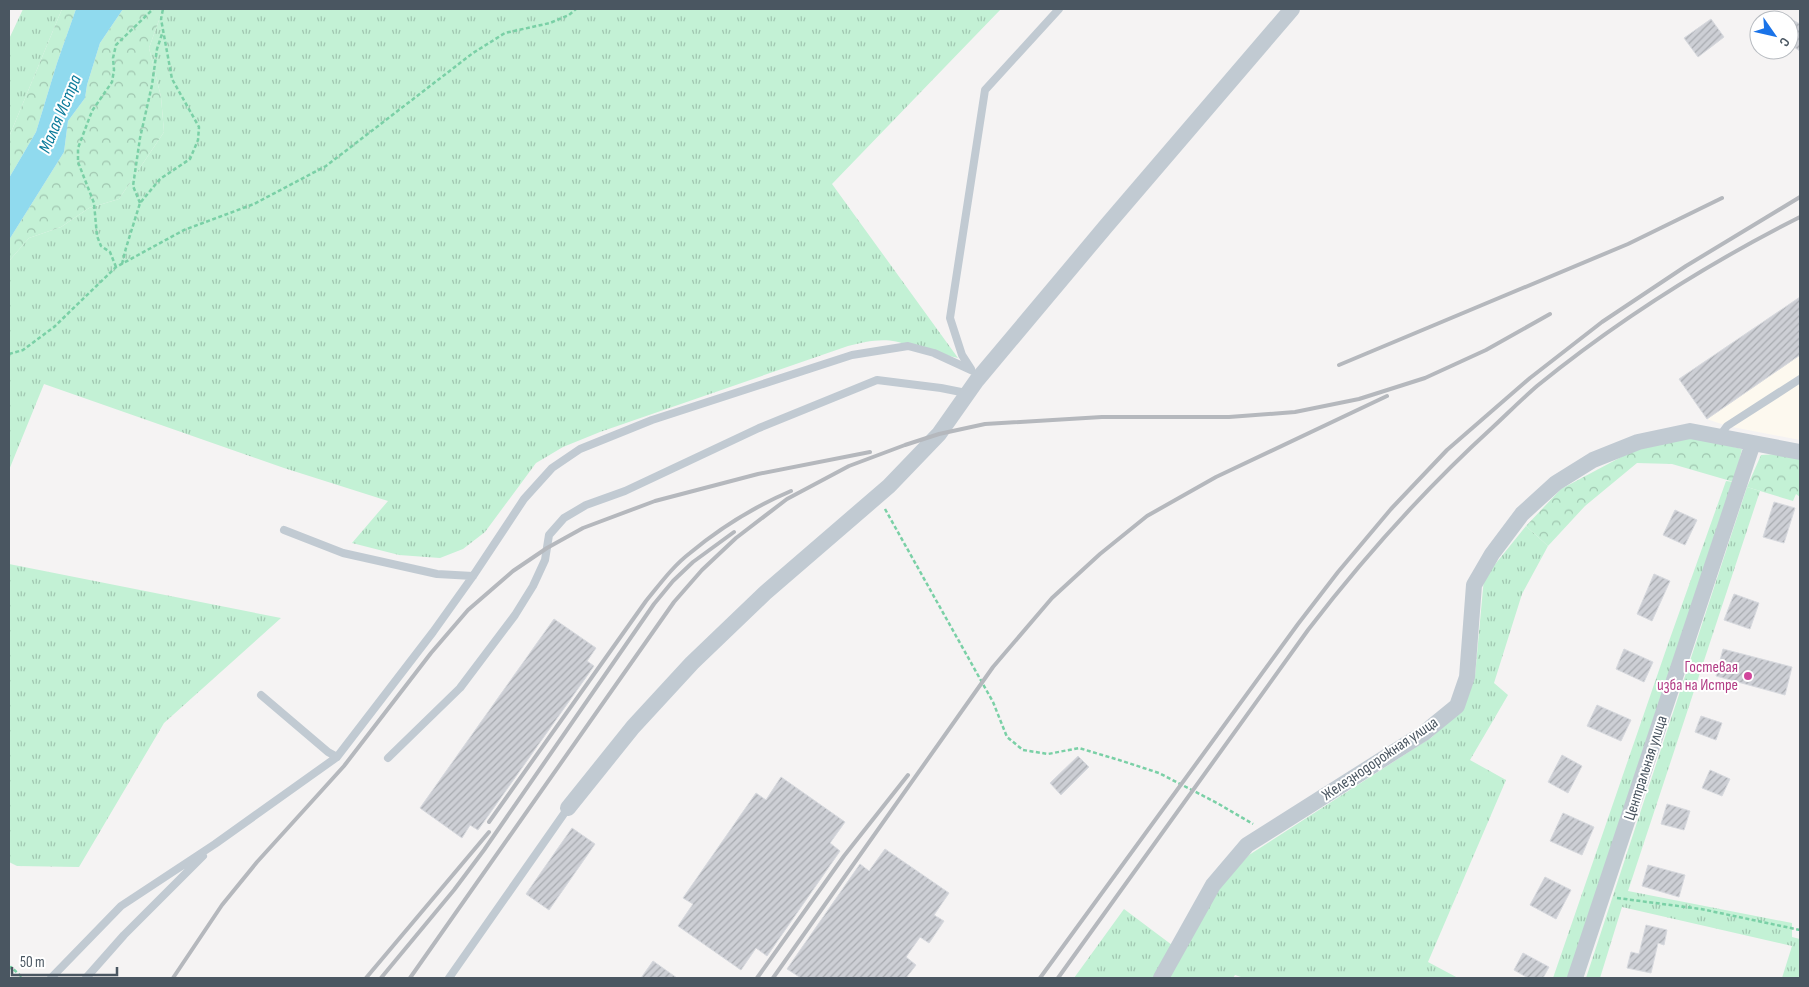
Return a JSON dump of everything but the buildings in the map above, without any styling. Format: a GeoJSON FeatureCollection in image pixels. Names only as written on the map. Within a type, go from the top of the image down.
{"type":"FeatureCollection","features":[{"type":"Feature","properties":{"kind":"street"},"geometry":{"type":"LineString","coordinates":[[568,808],[633,727],[692,663],[765,592],[877,496],[939,434],[966,393],[974,375],[1107,225],[1292,9]]}},
{"type":"Feature","properties":{"kind":"street","name":"Железнодорожная улица"},"geometry":{"type":"LineString","coordinates":[[1161,978],[1213,885],[1247,845],[1424,733],[1457,706],[1467,677],[1474,585],[1492,554],[1522,514],[1556,483],[1594,460],[1638,442],[1690,431],[1800,452]]}},
{"type":"Feature","properties":{"kind":"street","name":"Центральная улица"},"geometry":{"type":"LineString","coordinates":[[1575,978],[1753,444]]}},
{"type":"Feature","properties":{"kind":"lane"},"geometry":{"type":"LineString","coordinates":[[974,375],[962,355],[950,318],[985,90],[1059,9]]}},
{"type":"Feature","properties":{"kind":"lane"},"geometry":{"type":"LineString","coordinates":[[51,978],[121,906],[215,844],[337,757],[433,632],[524,499],[552,468],[580,449],[652,420],[852,355],[908,346],[934,353],[974,375]]}},
{"type":"Feature","properties":{"kind":"lane"},"geometry":{"type":"LineString","coordinates":[[1719,436],[1727,426],[1800,379]]}},
{"type":"Feature","properties":{"kind":"lane"},"geometry":{"type":"LineString","coordinates":[[388,758],[460,688],[515,615],[533,586],[544,560],[549,535],[564,518],[586,505],[626,491],[759,428],[877,380],[966,393]]}},
{"type":"Feature","properties":{"kind":"lane"},"geometry":{"type":"LineString","coordinates":[[284,530],[343,552],[437,574],[473,576]]}},
{"type":"Feature","properties":{"kind":"lane"},"geometry":{"type":"LineString","coordinates":[[261,695],[328,752],[337,757]]}},
{"type":"Feature","properties":{"kind":"lane"},"geometry":{"type":"LineString","coordinates":[[449,978],[568,808]]}},
{"type":"Feature","properties":{"kind":"lane"},"geometry":{"type":"LineString","coordinates":[[86,978],[124,935],[215,844]]}},
{"type":"Feature","properties":{"kind":"path"},"geometry":{"type":"LineString","coordinates":[[116,267],[110,252],[101,246],[97,236],[94,203],[78,162],[78,148],[92,110],[112,82],[113,58],[116,45],[153,9]]}},
{"type":"Feature","properties":{"kind":"path"},"geometry":{"type":"LineString","coordinates":[[122,264],[140,203],[160,179],[190,159],[198,140],[200,127],[172,79],[161,19],[163,9]]}},
{"type":"Feature","properties":{"kind":"path"},"geometry":{"type":"LineString","coordinates":[[9,354],[23,350],[54,327],[116,267],[184,230],[254,204],[326,166],[473,52],[505,33],[550,23],[569,15],[576,9]]}},
{"type":"Feature","properties":{"kind":"path"},"geometry":{"type":"LineString","coordinates":[[140,203],[133,186],[157,50],[163,32]]}},
{"type":"Feature","properties":{"kind":"path"},"geometry":{"type":"LineString","coordinates":[[877,496],[993,702],[1007,737],[1023,750],[1048,754],[1079,748],[1158,773],[1217,803],[1267,832]]}},
{"type":"Feature","properties":{"kind":"path"},"geometry":{"type":"LineString","coordinates":[[1603,895],[1701,909],[1800,930]]}},
{"type":"Feature","properties":{"kind":"path"},"geometry":{"type":"LineString","coordinates":[[9,969],[11,966],[23,978]]}},
{"type":"Feature","properties":{"kind":"shaded area"},"geometry":{"type":"Polygon","coordinates":[[[1800,297],[1800,440],[1727,426],[1707,419],[1679,379],[1800,297]]]}},
{"type":"Feature","properties":{"kind":"green space"},"geometry":{"type":"Polygon","coordinates":[[[23,9],[62,9],[9,137],[9,39],[23,9]]]}},
{"type":"Feature","properties":{"kind":"green space"},"geometry":{"type":"Polygon","coordinates":[[[62,9],[76,9],[36,132],[9,178],[9,137],[62,9]]]}},
{"type":"Feature","properties":{"kind":"green space"},"geometry":{"type":"Polygon","coordinates":[[[123,9],[163,9],[149,48],[161,97],[164,132],[119,199],[89,208],[61,227],[29,238],[9,261],[9,240],[64,152],[68,121],[85,98],[100,43],[123,9]]]}},
{"type":"Feature","properties":{"kind":"green space"},"geometry":{"type":"Polygon","coordinates":[[[163,9],[1001,9],[832,184],[958,358],[894,341],[878,340],[863,342],[600,432],[563,447],[536,463],[485,532],[463,549],[440,558],[399,555],[352,543],[388,501],[284,468],[44,384],[9,470],[9,261],[29,238],[61,227],[89,208],[119,199],[164,132],[161,97],[149,48],[163,9]]]}},
{"type":"Feature","properties":{"kind":"green space"},"geometry":{"type":"Polygon","coordinates":[[[1689,436],[1742,449],[1734,482],[1672,464],[1637,463],[1585,506],[1548,546],[1526,526],[1561,489],[1640,447],[1689,436]]]}},
{"type":"Feature","properties":{"kind":"green space"},"geometry":{"type":"Polygon","coordinates":[[[1778,454],[1800,459],[1800,497],[1796,494],[1793,501],[1747,487],[1761,455],[1778,454]]]}},
{"type":"Feature","properties":{"kind":"green space"},"geometry":{"type":"Polygon","coordinates":[[[1726,481],[1734,482],[1569,978],[1553,978],[1668,644],[1726,481]]]}},
{"type":"Feature","properties":{"kind":"green space"},"geometry":{"type":"Polygon","coordinates":[[[1747,487],[1760,491],[1628,891],[1792,923],[1792,937],[1800,939],[1800,978],[1782,978],[1792,946],[1622,907],[1600,978],[1586,978],[1747,487]]]}},
{"type":"Feature","properties":{"kind":"green space"},"geometry":{"type":"Polygon","coordinates":[[[1526,526],[1548,546],[1522,594],[1494,683],[1508,695],[1470,760],[1506,780],[1428,962],[1458,978],[1244,978],[1235,975],[1233,978],[1166,978],[1214,892],[1249,855],[1432,737],[1462,708],[1475,676],[1484,578],[1526,526]]]}},
{"type":"Feature","properties":{"kind":"green space"},"geometry":{"type":"Polygon","coordinates":[[[9,564],[281,618],[164,723],[79,867],[17,866],[9,862],[9,564]]]}},
{"type":"Feature","properties":{"kind":"green space"},"geometry":{"type":"Polygon","coordinates":[[[1124,909],[1172,945],[1154,978],[1074,978],[1124,909]]]}},
{"type":"Feature","properties":{"kind":"water","name":"Малая Истра"},"geometry":{"type":"Polygon","coordinates":[[[76,9],[123,9],[100,43],[85,98],[68,121],[64,152],[9,240],[9,178],[36,132],[76,9]]]}},
{"type":"Feature","properties":{"kind":"railway"},"geometry":{"type":"LineString","coordinates":[[1040,978],[1338,572],[1391,509],[1447,450],[1530,378],[1602,322],[1686,266],[1800,197]]}},
{"type":"Feature","properties":{"kind":"railway"},"geometry":{"type":"LineString","coordinates":[[1339,365],[1628,244],[1722,198]]}},
{"type":"Feature","properties":{"kind":"railway"},"geometry":{"type":"LineString","coordinates":[[1058,978],[1308,630],[1373,550],[1419,499],[1537,386],[1599,339],[1664,294],[1800,217]]}},
{"type":"Feature","properties":{"kind":"railway"},"geometry":{"type":"LineString","coordinates":[[410,978],[674,602],[702,570],[736,538],[787,499],[849,466],[939,434],[985,424],[1102,417],[1229,417],[1295,412],[1359,399],[1425,378],[1486,350],[1550,314]]}},
{"type":"Feature","properties":{"kind":"railway"},"geometry":{"type":"LineString","coordinates":[[773,978],[993,667],[1052,598],[1100,554],[1147,516],[1216,477],[1387,396]]}},
{"type":"Feature","properties":{"kind":"railway"},"geometry":{"type":"LineString","coordinates":[[173,978],[222,905],[257,862],[344,766],[431,653],[468,610],[513,571],[547,548],[583,528],[655,501],[758,474],[870,452]]}},
{"type":"Feature","properties":{"kind":"railway"},"geometry":{"type":"LineString","coordinates":[[489,822],[646,601],[672,569],[726,526],[791,491]]}},
{"type":"Feature","properties":{"kind":"railway"},"geometry":{"type":"LineString","coordinates":[[381,978],[454,890],[484,850],[654,604],[673,581],[693,562],[734,532]]}},
{"type":"Feature","properties":{"kind":"railway"},"geometry":{"type":"LineString","coordinates":[[757,978],[844,856],[908,775]]}},
{"type":"Feature","properties":{"kind":"railway"},"geometry":{"type":"LineString","coordinates":[[366,978],[489,832]]}},
{"type":"Feature","properties":{"kind":"place","name":"Гостевая изба на Истре"},"geometry":{"type":"Point","coordinates":[1748,676]}}]}
